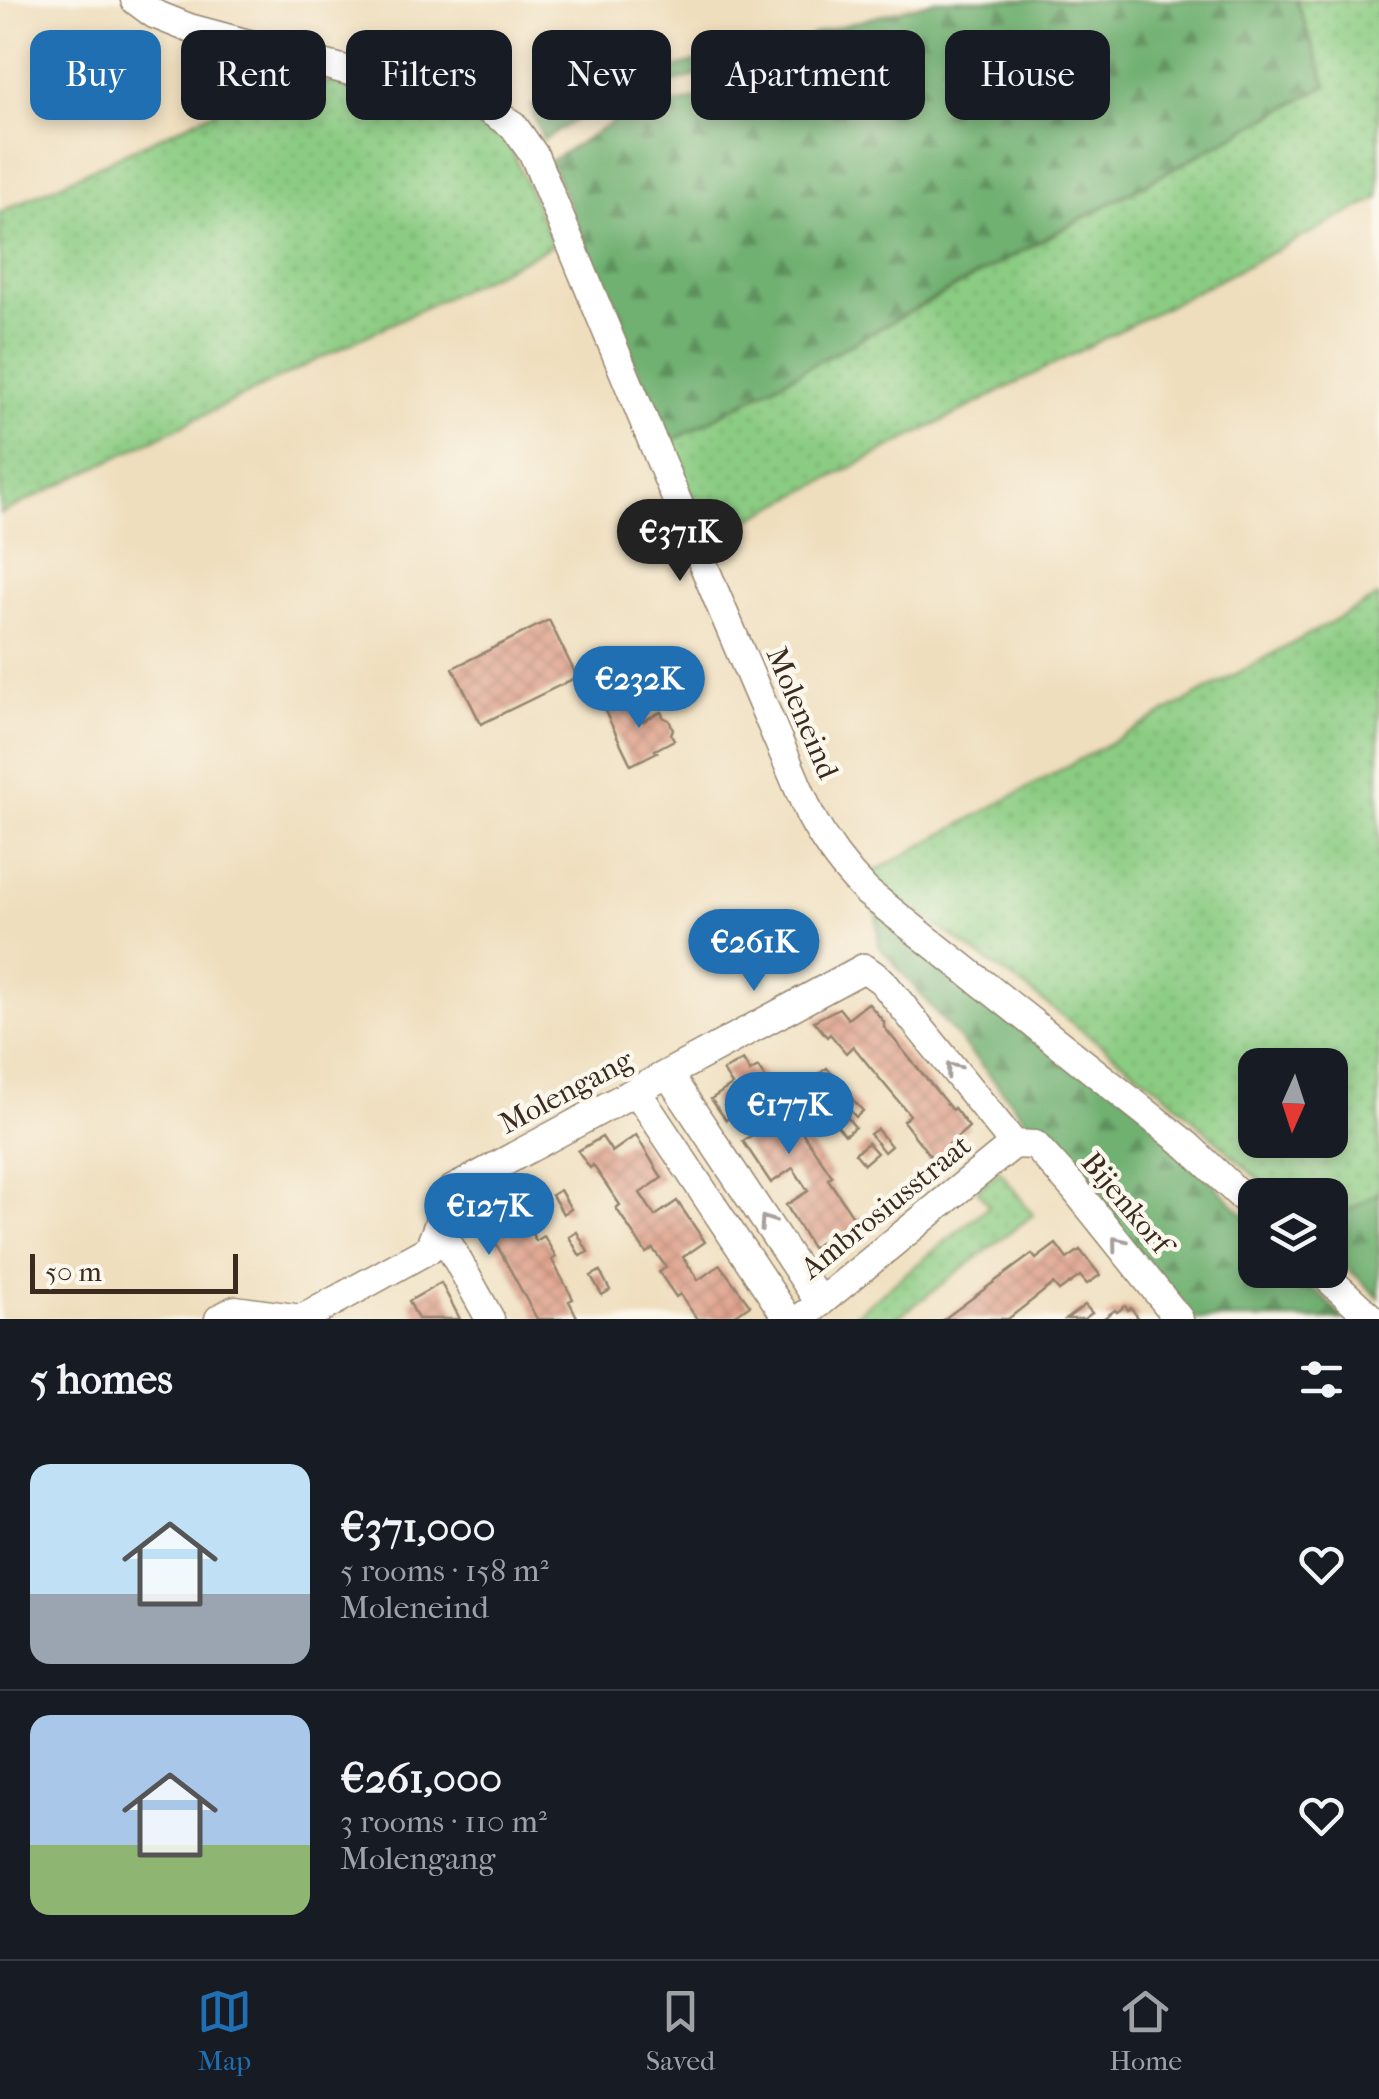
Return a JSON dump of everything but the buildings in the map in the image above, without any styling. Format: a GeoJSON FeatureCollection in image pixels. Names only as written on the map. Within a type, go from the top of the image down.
{"type":"FeatureCollection","features":[{"type":"Feature","properties":{"kind":"street","name":"Moleneind"},"geometry":{"type":"LineString","coordinates":[[135,0],[154,14],[189,28],[484,107],[513,126],[534,155],[716,595],[826,844],[867,892],[1188,1146],[1238,1193]]}},
{"type":"Feature","properties":{"kind":"street","name":"Molengang"},"geometry":{"type":"LineString","coordinates":[[219,1319],[236,1310],[302,1319],[429,1250],[452,1190],[864,968],[882,981],[1014,1144]]}},
{"type":"Feature","properties":{"kind":"street"},"geometry":{"type":"LineString","coordinates":[[668,1074],[810,1311]]}},
{"type":"Feature","properties":{"kind":"street"},"geometry":{"type":"LineString","coordinates":[[637,1092],[788,1319]]}},
{"type":"Feature","properties":{"kind":"street","name":"Ambrosiusstraat"},"geometry":{"type":"LineString","coordinates":[[810,1311],[1014,1144]]}},
{"type":"Feature","properties":{"kind":"street","name":"Bijenkorf"},"geometry":{"type":"LineString","coordinates":[[1014,1144],[1035,1146],[1180,1319]]}},
{"type":"Feature","properties":{"kind":"street"},"geometry":{"type":"LineString","coordinates":[[438,1225],[490,1319]]}},
{"type":"Feature","properties":{"kind":"street"},"geometry":{"type":"LineString","coordinates":[[1338,1288],[1372,1319]]}},
{"type":"Feature","properties":{"kind":"green space"},"geometry":{"type":"Polygon","coordinates":[[[937,0],[1296,0],[1327,85],[668,443],[550,161],[617,120],[671,120],[671,106],[691,100],[691,120],[925,120],[925,30],[828,30],[937,0]]]}},
{"type":"Feature","properties":{"kind":"green space"},"geometry":{"type":"Polygon","coordinates":[[[1296,0],[1379,0],[1379,198],[709,540],[669,443],[1327,86],[1296,0]]]}},
{"type":"Feature","properties":{"kind":"green space"},"geometry":{"type":"Polygon","coordinates":[[[691,63],[691,77],[671,83],[671,68],[691,63]]]}},
{"type":"Feature","properties":{"kind":"green space"},"geometry":{"type":"Polygon","coordinates":[[[326,82],[346,87],[346,120],[461,120],[489,128],[509,144],[553,245],[0,514],[0,212],[196,120],[326,120],[326,82]]]}},
{"type":"Feature","properties":{"kind":"green space"},"geometry":{"type":"Polygon","coordinates":[[[536,120],[576,120],[543,140],[536,120]]]}},
{"type":"Feature","properties":{"kind":"green space"},"geometry":{"type":"Polygon","coordinates":[[[1379,596],[1379,1192],[1348,1211],[1348,1178],[1257,1178],[1165,1093],[1023,986],[866,876],[1379,596]]]}},
{"type":"Feature","properties":{"kind":"green space"},"geometry":{"type":"Polygon","coordinates":[[[876,911],[1143,1109],[1238,1209],[1238,1288],[1314,1288],[1344,1319],[1188,1319],[879,946],[876,911]]]}},
{"type":"Feature","properties":{"kind":"green space"},"geometry":{"type":"Polygon","coordinates":[[[1000,1171],[1033,1215],[896,1319],[850,1319],[989,1206],[977,1189],[1000,1171]]]}},
{"type":"Feature","properties":{"kind":"green space"},"geometry":{"type":"Polygon","coordinates":[[[1379,1192],[1379,1298],[1348,1268],[1348,1211],[1379,1192]]]}}]}
